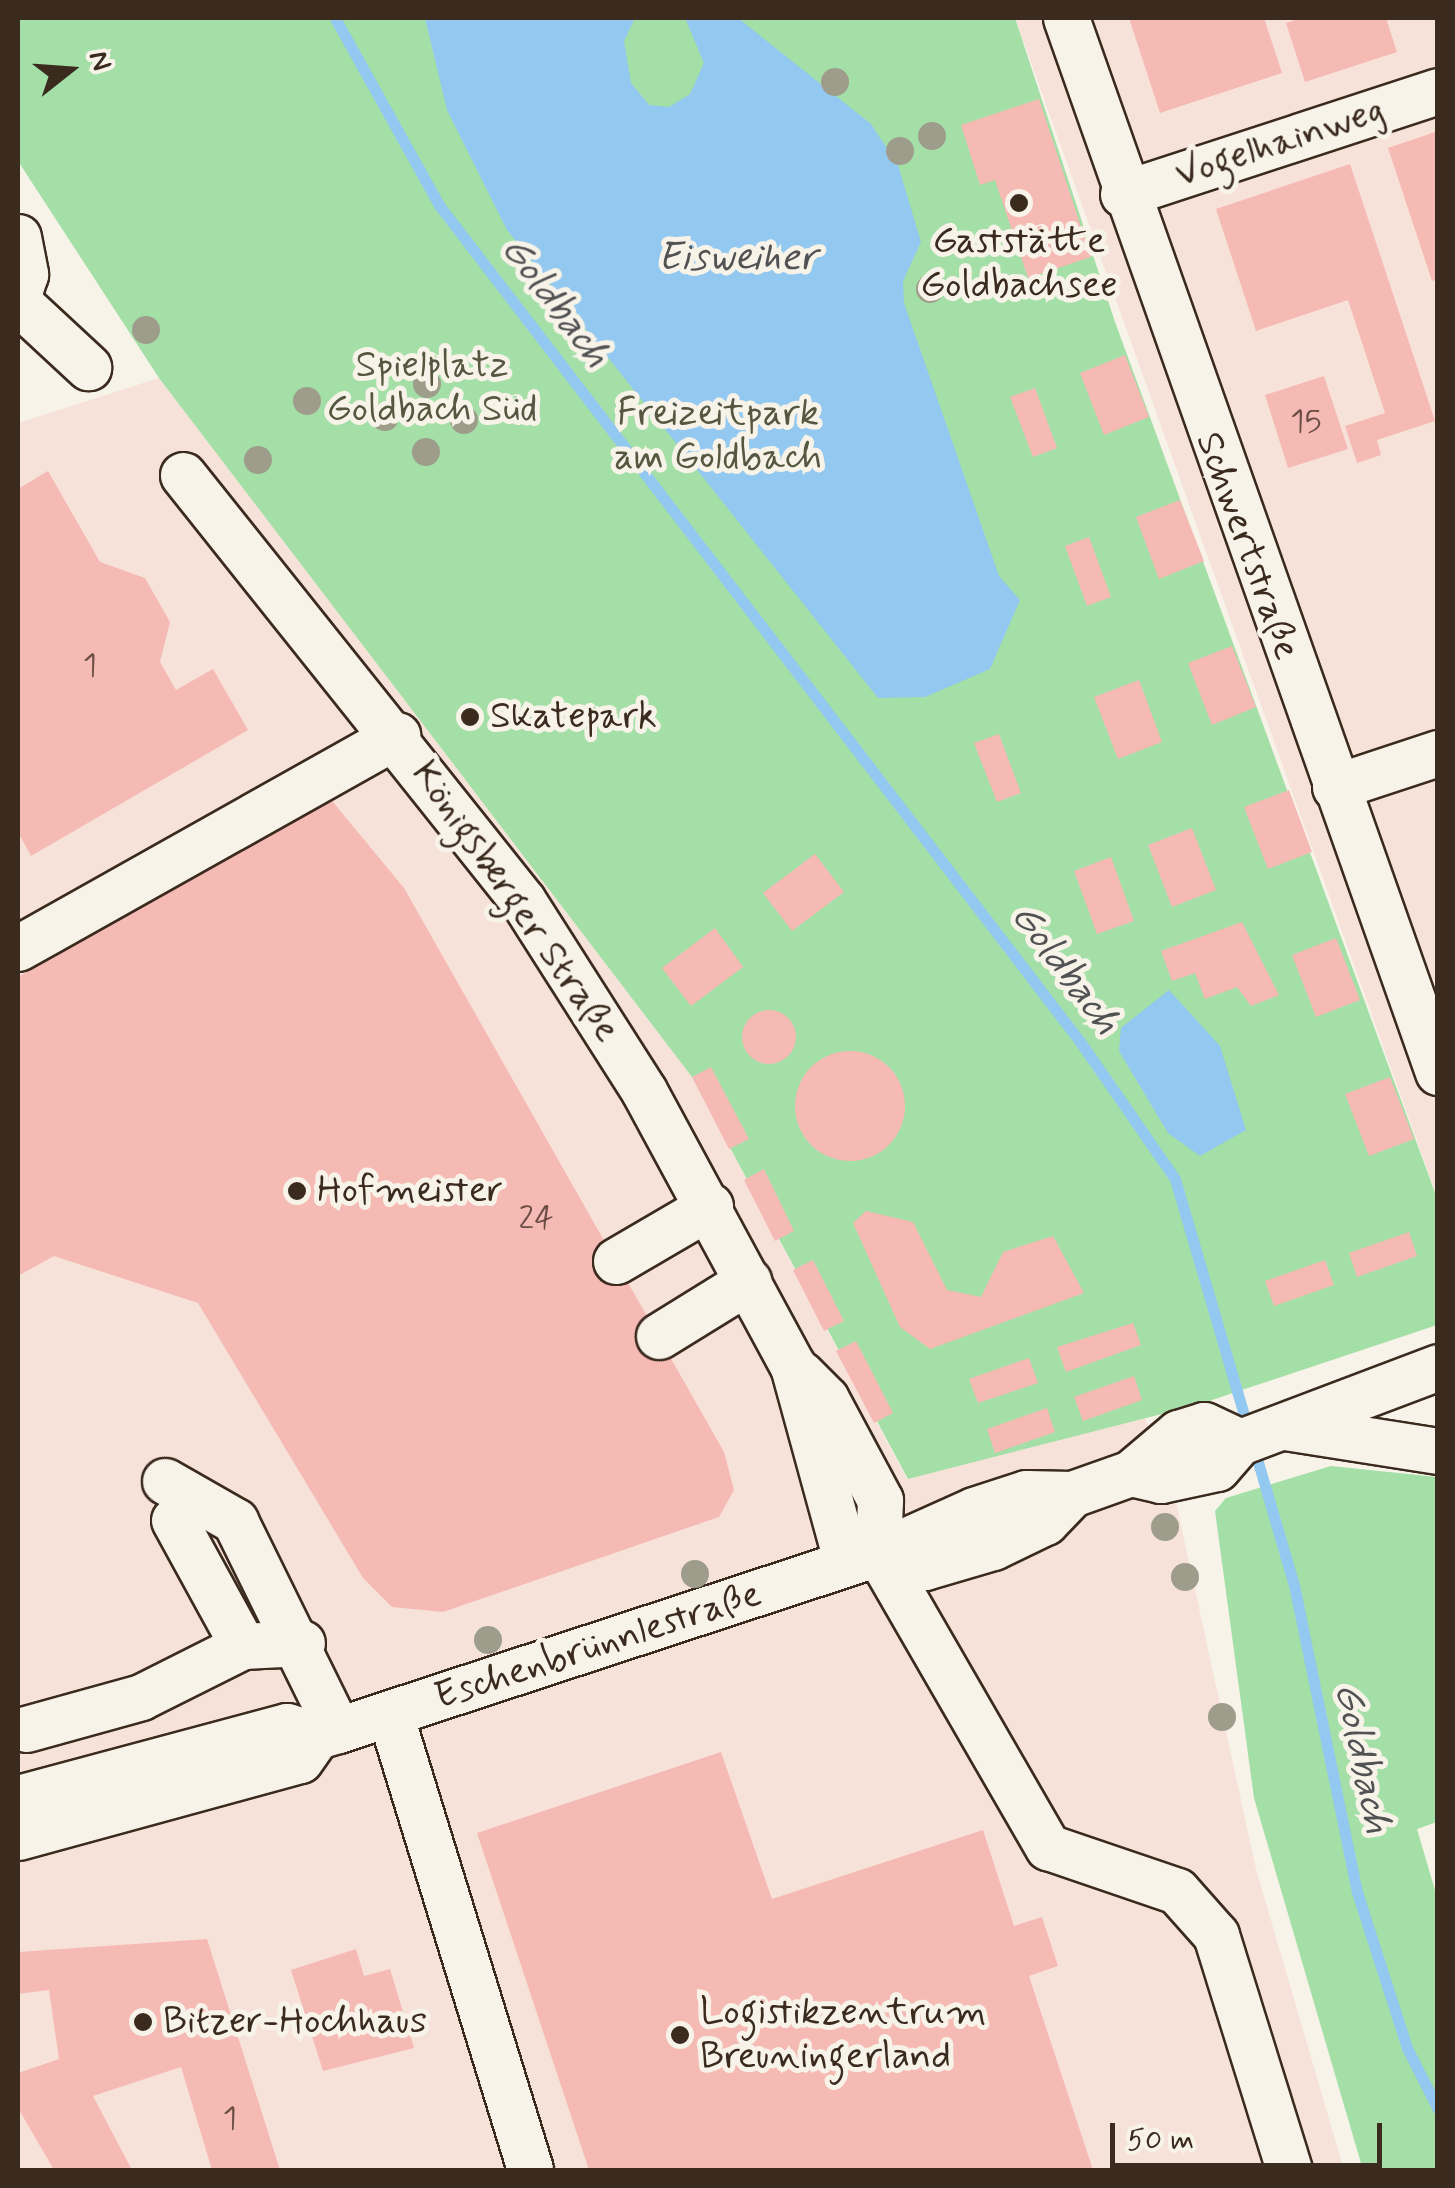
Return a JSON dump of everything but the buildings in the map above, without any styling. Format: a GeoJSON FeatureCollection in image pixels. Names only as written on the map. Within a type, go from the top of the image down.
{"type":"FeatureCollection","features":[{"type":"Feature","properties":{"kind":"street","name":"Schwertstraße"},"geometry":{"type":"LineString","coordinates":[[1066,18],[1123,194],[1335,787],[1419,975],[1438,1072]]}},
{"type":"Feature","properties":{"kind":"street","name":"Vogelhainweg"},"geometry":{"type":"LineString","coordinates":[[1123,194],[1438,91]]}},
{"type":"Feature","properties":{"kind":"street"},"geometry":{"type":"LineString","coordinates":[[18,236],[25,274],[18,299],[88,367]]}},
{"type":"Feature","properties":{"kind":"street","name":"Königsberger Straße"},"geometry":{"type":"LineString","coordinates":[[183,475],[397,735],[548,935],[710,1206],[793,1366],[826,1399],[880,1500],[862,1558]]}},
{"type":"Feature","properties":{"kind":"street"},"geometry":{"type":"LineString","coordinates":[[18,948],[397,735]]}},
{"type":"Feature","properties":{"kind":"street"},"geometry":{"type":"LineString","coordinates":[[1335,787],[1438,753]]}},
{"type":"Feature","properties":{"kind":"street"},"geometry":{"type":"LineString","coordinates":[[616,1260],[710,1206]]}},
{"type":"Feature","properties":{"kind":"street"},"geometry":{"type":"LineString","coordinates":[[659,1336],[748,1282]]}},
{"type":"Feature","properties":{"kind":"street","name":"Eschenbrünnlestraße"},"geometry":{"type":"LineString","coordinates":[[18,1798],[287,1726],[327,1733],[390,1714],[862,1558],[1026,1493],[1072,1494],[1131,1472],[1162,1480],[1220,1445],[1285,1427],[1438,1367]]}},
{"type":"Feature","properties":{"kind":"street"},"geometry":{"type":"LineString","coordinates":[[1285,1427],[1438,1451]]}},
{"type":"Feature","properties":{"kind":"street"},"geometry":{"type":"LineString","coordinates":[[244,1646],[169,1500],[234,1521],[302,1643],[327,1733]]}},
{"type":"Feature","properties":{"kind":"street"},"geometry":{"type":"LineString","coordinates":[[862,1558],[1048,1847],[1177,1892],[1216,1934],[1290,2170]]}},
{"type":"Feature","properties":{"kind":"street"},"geometry":{"type":"LineString","coordinates":[[26,1729],[141,1697],[244,1646],[302,1643]]}},
{"type":"Feature","properties":{"kind":"street"},"geometry":{"type":"LineString","coordinates":[[390,1714],[530,2170]]}},
{"type":"Feature","properties":{"kind":"street","name":"Eschenbrünnlestraße"},"geometry":{"type":"LineString","coordinates":[[18,1838],[300,1760],[327,1733]]}},
{"type":"Feature","properties":{"kind":"shaded area"},"geometry":{"type":"Polygon","coordinates":[[[1015,18],[1437,18],[1437,1197],[1015,18]]]}},
{"type":"Feature","properties":{"kind":"shaded area"},"geometry":{"type":"Polygon","coordinates":[[[159,378],[692,1077],[907,1479],[1145,1418],[1175,1498],[1256,1869],[1344,2170],[18,2170],[18,423],[159,378]]]}},
{"type":"Feature","properties":{"kind":"green space","name":"Freizeitpark am Goldbach"},"geometry":{"type":"Polygon","coordinates":[[[18,18],[1015,18],[1115,322],[1437,1198],[1437,1325],[1197,1405],[908,1479],[692,1077],[159,378],[18,161],[18,18]]]}},
{"type":"Feature","properties":{"kind":"green space"},"geometry":{"type":"Polygon","coordinates":[[[1331,1466],[1437,1477],[1437,1822],[1417,1829],[1437,1897],[1437,2170],[1363,2170],[1254,1798],[1215,1511],[1226,1498],[1331,1466]]]}},
{"type":"Feature","properties":{"kind":"water","name":"Eisweiher"},"geometry":{"type":"Polygon","coordinates":[[[425,18],[635,18],[624,41],[631,83],[649,105],[669,107],[690,94],[704,63],[685,18],[738,18],[871,124],[898,165],[921,242],[903,281],[904,303],[999,576],[1020,600],[990,669],[925,697],[878,698],[507,230],[447,110],[425,18]]]}},
{"type":"Feature","properties":{"kind":"water"},"geometry":{"type":"Polygon","coordinates":[[[1169,990],[1220,1046],[1246,1130],[1200,1156],[1168,1133],[1119,1051],[1121,1028],[1169,990]]]}},
{"type":"Feature","properties":{"kind":"waterway","name":"Goldbach"},"geometry":{"type":"LineString","coordinates":[[335,18],[439,205],[1081,1043],[1175,1179],[1248,1428]]}},
{"type":"Feature","properties":{"kind":"waterway","name":"Goldbach"},"geometry":{"type":"LineString","coordinates":[[1253,1445],[1294,1585],[1357,1892],[1407,2048],[1438,2109]]}},
{"type":"Feature","properties":{"kind":"place","name":"Gaststätte Goldbachsee"},"geometry":{"type":"Point","coordinates":[1019,203]}},
{"type":"Feature","properties":{"kind":"place","name":"Skatepark"},"geometry":{"type":"Point","coordinates":[470,717]}},
{"type":"Feature","properties":{"kind":"place","name":"Hofmeister"},"geometry":{"type":"Point","coordinates":[297,1191]}},
{"type":"Feature","properties":{"kind":"place","name":"Bitzer-Hochhaus"},"geometry":{"type":"Point","coordinates":[143,2022]}},
{"type":"Feature","properties":{"kind":"place","name":"Logistikzentrum Breuningerland"},"geometry":{"type":"Point","coordinates":[680,2035]}},
{"type":"Feature","properties":{"kind":"park label","name":"Spielplatz Goldbach Süd"},"geometry":{"type":"Point","coordinates":[432,388]}}]}
